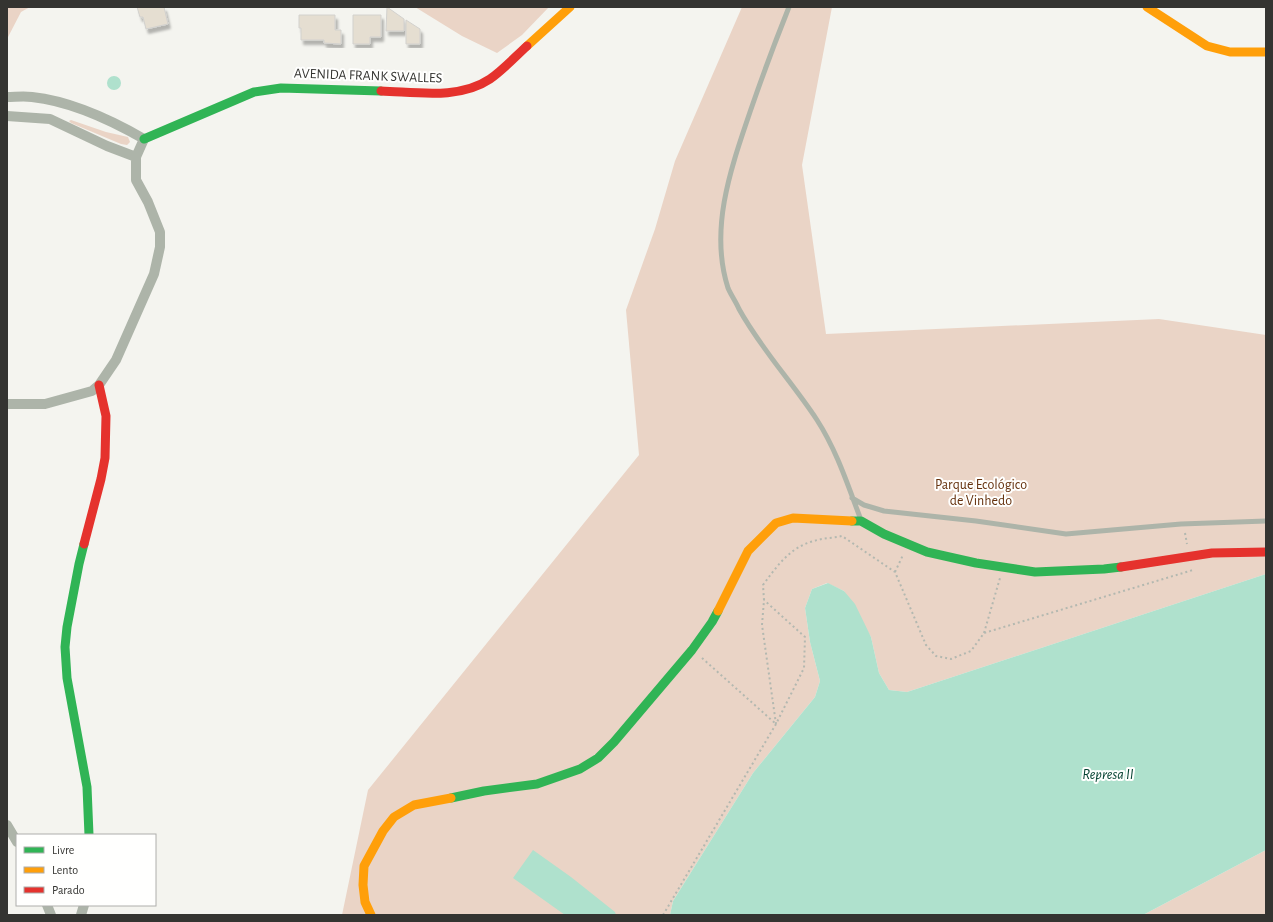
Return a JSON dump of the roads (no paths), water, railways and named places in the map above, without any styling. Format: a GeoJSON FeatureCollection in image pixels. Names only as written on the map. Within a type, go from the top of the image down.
{"type":"FeatureCollection","features":[{"type":"Feature","properties":{"kind":"street","name":"AVENIDA FRANK SWALLES"},"geometry":{"type":"LineString","coordinates":[[144,139],[254,92],[266,89],[298,88],[449,93],[464,90],[485,83],[492,78],[570,7]]}},
{"type":"Feature","properties":{"kind":"street"},"geometry":{"type":"LineString","coordinates":[[1147,7],[1207,46],[1218,50],[1241,54],[1266,52]]}},
{"type":"Feature","properties":{"kind":"street"},"geometry":{"type":"LineString","coordinates":[[7,97],[31,97],[57,101],[104,118],[144,139],[136,157],[136,180],[148,202],[160,232],[160,247],[154,274],[116,360],[99,385],[87,393],[45,404],[7,404]]}},
{"type":"Feature","properties":{"kind":"street"},"geometry":{"type":"LineString","coordinates":[[50,119],[57,101]]}},
{"type":"Feature","properties":{"kind":"street"},"geometry":{"type":"LineString","coordinates":[[7,116],[50,119],[107,146],[136,157]]}},
{"type":"Feature","properties":{"kind":"street"},"geometry":{"type":"LineString","coordinates":[[89,834],[87,787],[67,678],[65,647],[67,627],[79,564],[105,458],[106,416],[99,385]]}},
{"type":"Feature","properties":{"kind":"street"},"geometry":{"type":"LineString","coordinates":[[372,915],[365,902],[363,885],[364,866],[383,831],[394,817],[414,805],[484,791],[537,784],[580,769],[598,758],[614,742],[692,650],[712,622],[748,551],[776,523],[794,518],[861,521],[884,534],[927,552],[1003,568],[1035,572],[1104,569],[1212,553],[1266,552]]}},
{"type":"Feature","properties":{"kind":"street"},"geometry":{"type":"LineString","coordinates":[[7,825],[16,840]]}},
{"type":"Feature","properties":{"kind":"lane"},"geometry":{"type":"LineString","coordinates":[[789,7],[756,93],[738,149],[724,202],[720,240],[722,265],[728,289],[742,315],[756,337],[817,420],[833,449],[861,521]]}},
{"type":"Feature","properties":{"kind":"lane"},"geometry":{"type":"LineString","coordinates":[[852,498],[864,505],[884,511],[976,521],[1066,534],[1184,523],[1266,521]]}},
{"type":"Feature","properties":{"kind":"water"},"geometry":{"type":"Polygon","coordinates":[[[114,76],[119,78],[121,83],[119,88],[114,90],[109,88],[107,83],[109,78],[114,76]]]}},
{"type":"Feature","properties":{"kind":"water","name":"Represa II"},"geometry":{"type":"Polygon","coordinates":[[[1266,574],[1266,850],[1143,915],[670,915],[673,901],[753,773],[815,697],[820,681],[810,642],[805,608],[812,589],[828,583],[844,591],[855,604],[871,637],[879,673],[889,690],[907,692],[1266,574]]]}},
{"type":"Feature","properties":{"kind":"water"},"geometry":{"type":"Polygon","coordinates":[[[533,850],[571,877],[615,912],[616,915],[565,915],[513,878],[533,850]]]}},
{"type":"Feature","properties":{"kind":"park label","name":"Parque Ecológico de Vinhedo"},"geometry":{"type":"Point","coordinates":[981,494]}}]}
